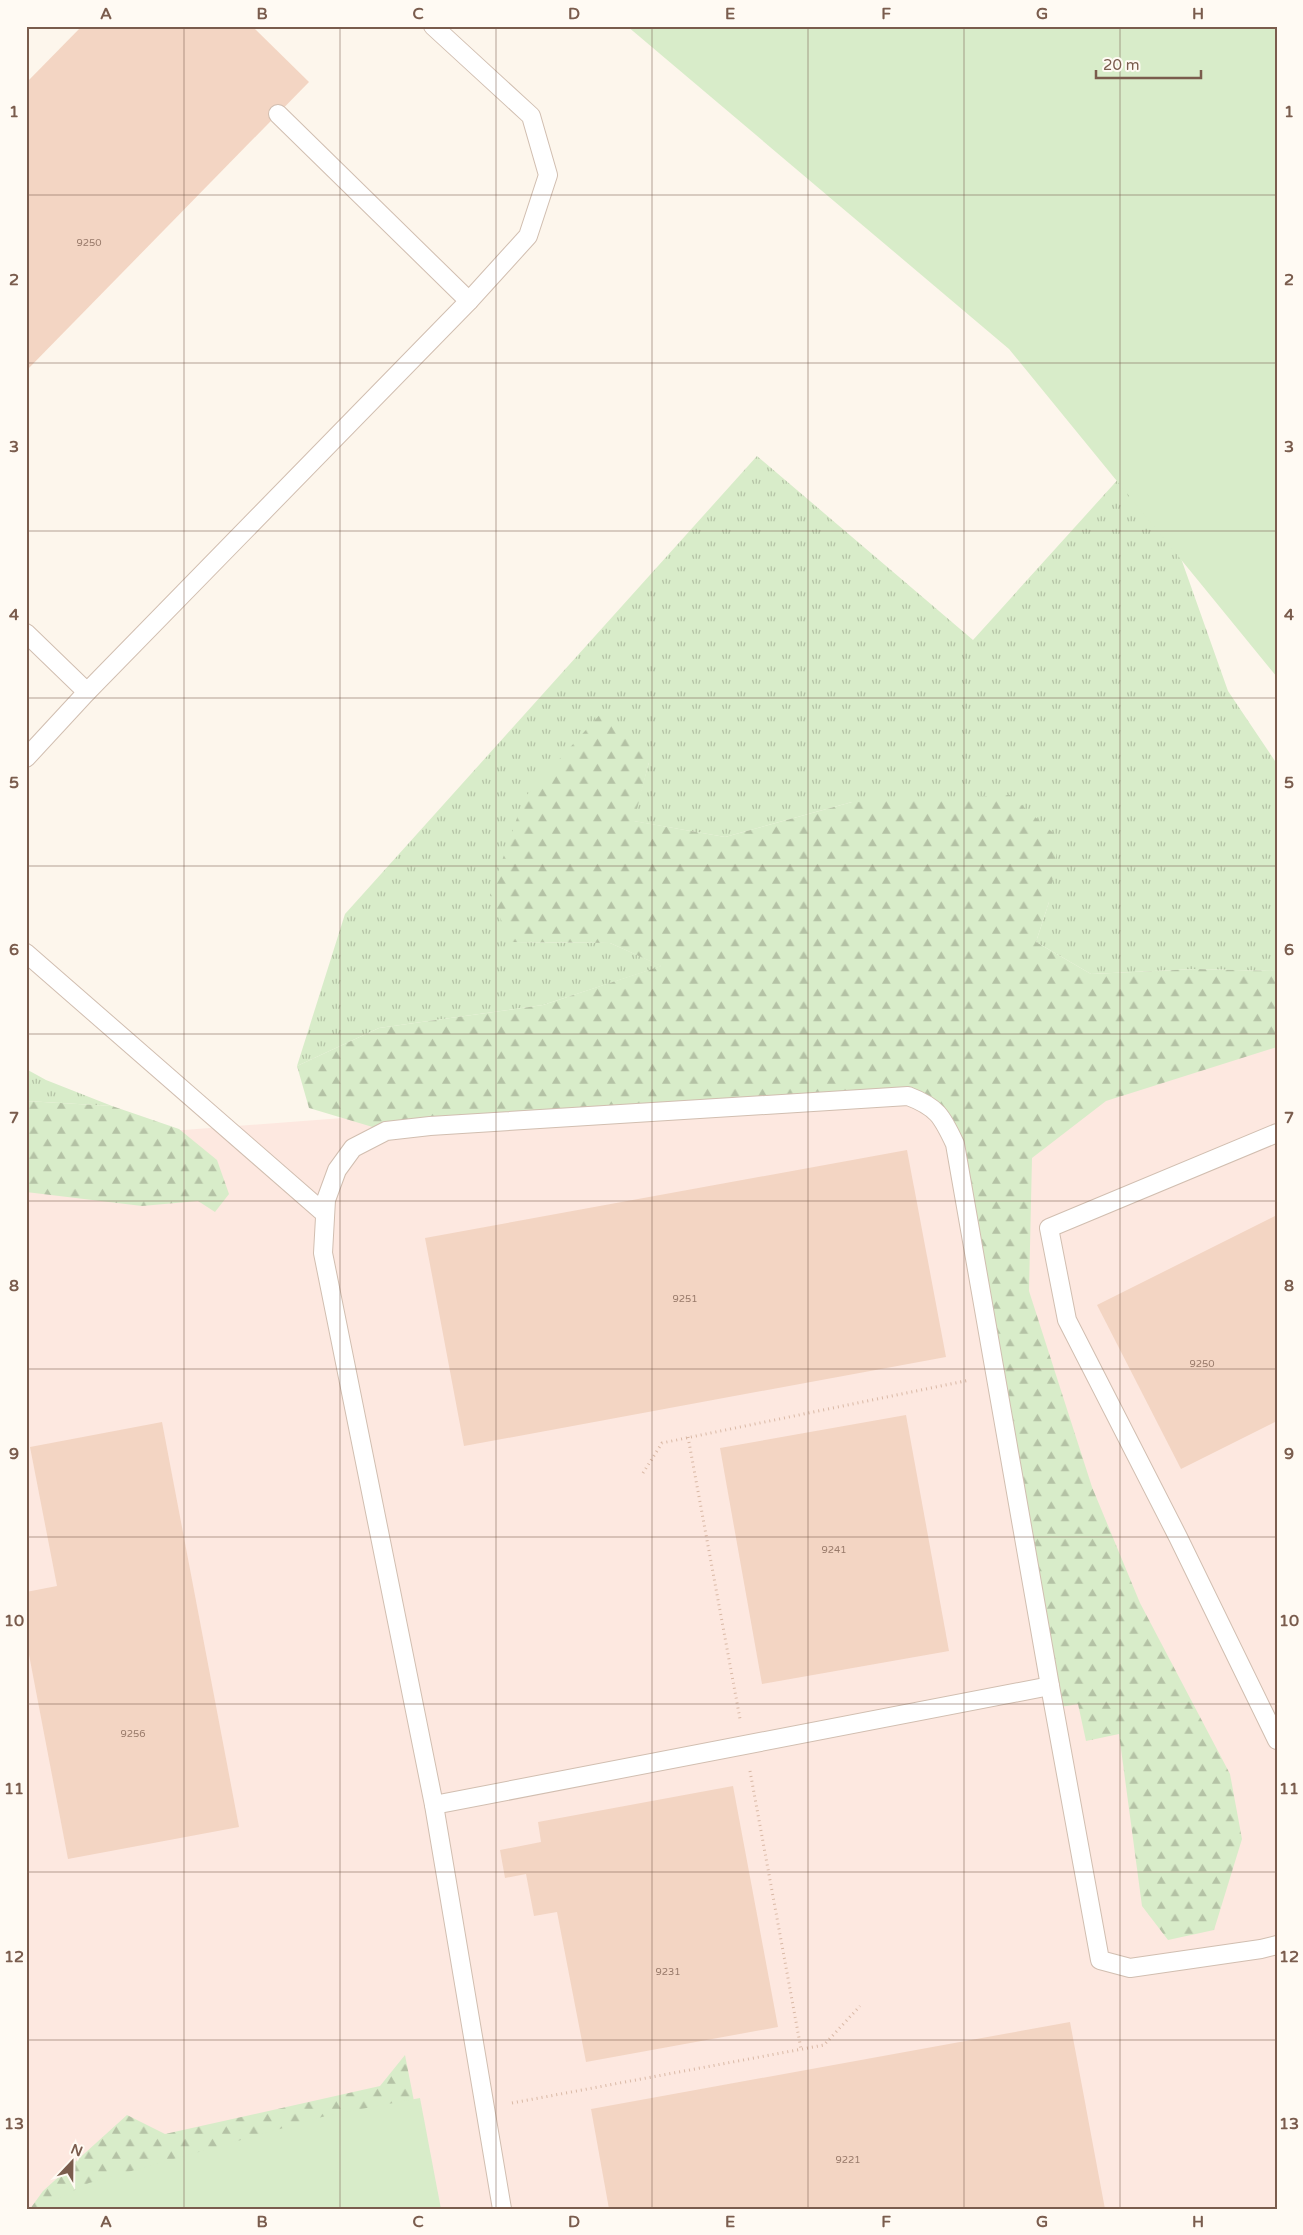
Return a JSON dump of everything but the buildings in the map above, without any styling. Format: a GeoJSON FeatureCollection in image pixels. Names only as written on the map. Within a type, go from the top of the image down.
{"type":"FeatureCollection","features":[{"type":"Feature","properties":{"kind":"lane"},"geometry":{"type":"LineString","coordinates":[[26,758],[87,692],[469,301],[528,236],[548,175],[531,116],[433,26]]}},
{"type":"Feature","properties":{"kind":"lane"},"geometry":{"type":"LineString","coordinates":[[278,114],[469,301]]}},
{"type":"Feature","properties":{"kind":"lane"},"geometry":{"type":"LineString","coordinates":[[26,633],[87,692]]}},
{"type":"Feature","properties":{"kind":"lane"},"geometry":{"type":"LineString","coordinates":[[26,953],[324,1213]]}},
{"type":"Feature","properties":{"kind":"lane"},"geometry":{"type":"LineString","coordinates":[[502,2209],[434,1805],[323,1253],[326,1200],[337,1170],[353,1148],[386,1131],[430,1126],[908,1096],[927,1103],[944,1121],[955,1144],[1100,1960],[1130,1968],[1277,1945]]}},
{"type":"Feature","properties":{"kind":"lane"},"geometry":{"type":"LineString","coordinates":[[1277,1133],[1049,1228],[1067,1320],[1178,1536],[1277,1740]]}},
{"type":"Feature","properties":{"kind":"lane"},"geometry":{"type":"LineString","coordinates":[[434,1805],[1050,1686]]}},
{"type":"Feature","properties":{"kind":"path"},"geometry":{"type":"LineString","coordinates":[[643,1473],[662,1443],[995,1376]]}},
{"type":"Feature","properties":{"kind":"path"},"geometry":{"type":"LineString","coordinates":[[485,2109],[824,2044],[860,2006]]}},
{"type":"Feature","properties":{"kind":"shaded area"},"geometry":{"type":"Polygon","coordinates":[[[1277,1047],[1277,2209],[26,2209],[26,1142],[1277,1047]]]}},
{"type":"Feature","properties":{"kind":"green space"},"geometry":{"type":"Polygon","coordinates":[[[627,26],[1277,26],[1277,677],[1009,349],[627,26]]]}},
{"type":"Feature","properties":{"kind":"green space"},"geometry":{"type":"Polygon","coordinates":[[[757,456],[973,640],[1131,465],[1160,499],[1228,691],[1277,764],[1277,971],[1196,969],[1091,974],[1036,942],[1049,902],[852,802],[725,837],[633,821],[649,762],[511,942],[610,943],[662,966],[543,1005],[379,1028],[297,1066],[345,914],[757,456]]]}},
{"type":"Feature","properties":{"kind":"green space"},"geometry":{"type":"Polygon","coordinates":[[[605,709],[649,762],[634,821],[725,837],[852,802],[1010,795],[1059,838],[1049,902],[1036,942],[1091,974],[1196,969],[1277,971],[1277,1047],[1106,1101],[1032,1158],[1029,1291],[1092,1487],[1140,1603],[1230,1774],[1242,1839],[1214,1930],[1168,1940],[1142,1906],[1119,1734],[1086,1741],[1078,1704],[1054,1708],[955,1144],[927,1103],[386,1131],[309,1108],[297,1066],[379,1028],[543,1005],[661,966],[610,943],[511,942],[490,895],[524,798],[605,709]]]}},
{"type":"Feature","properties":{"kind":"green space"},"geometry":{"type":"Polygon","coordinates":[[[26,1069],[46,1080],[112,1106],[26,1101],[26,1069]]]}},
{"type":"Feature","properties":{"kind":"green space"},"geometry":{"type":"Polygon","coordinates":[[[26,1101],[112,1106],[179,1129],[217,1160],[229,1194],[215,1212],[198,1201],[142,1206],[26,1192],[26,1101]]]}},
{"type":"Feature","properties":{"kind":"green space"},"geometry":{"type":"Polygon","coordinates":[[[405,2055],[421,2137],[253,2209],[30,2209],[43,2191],[127,2115],[165,2134],[380,2086],[405,2055]]]}},
{"type":"Feature","properties":{"kind":"green space"},"geometry":{"type":"Polygon","coordinates":[[[420,2098],[441,2209],[36,2209],[89,2183],[329,2115],[420,2098]]]}}]}
